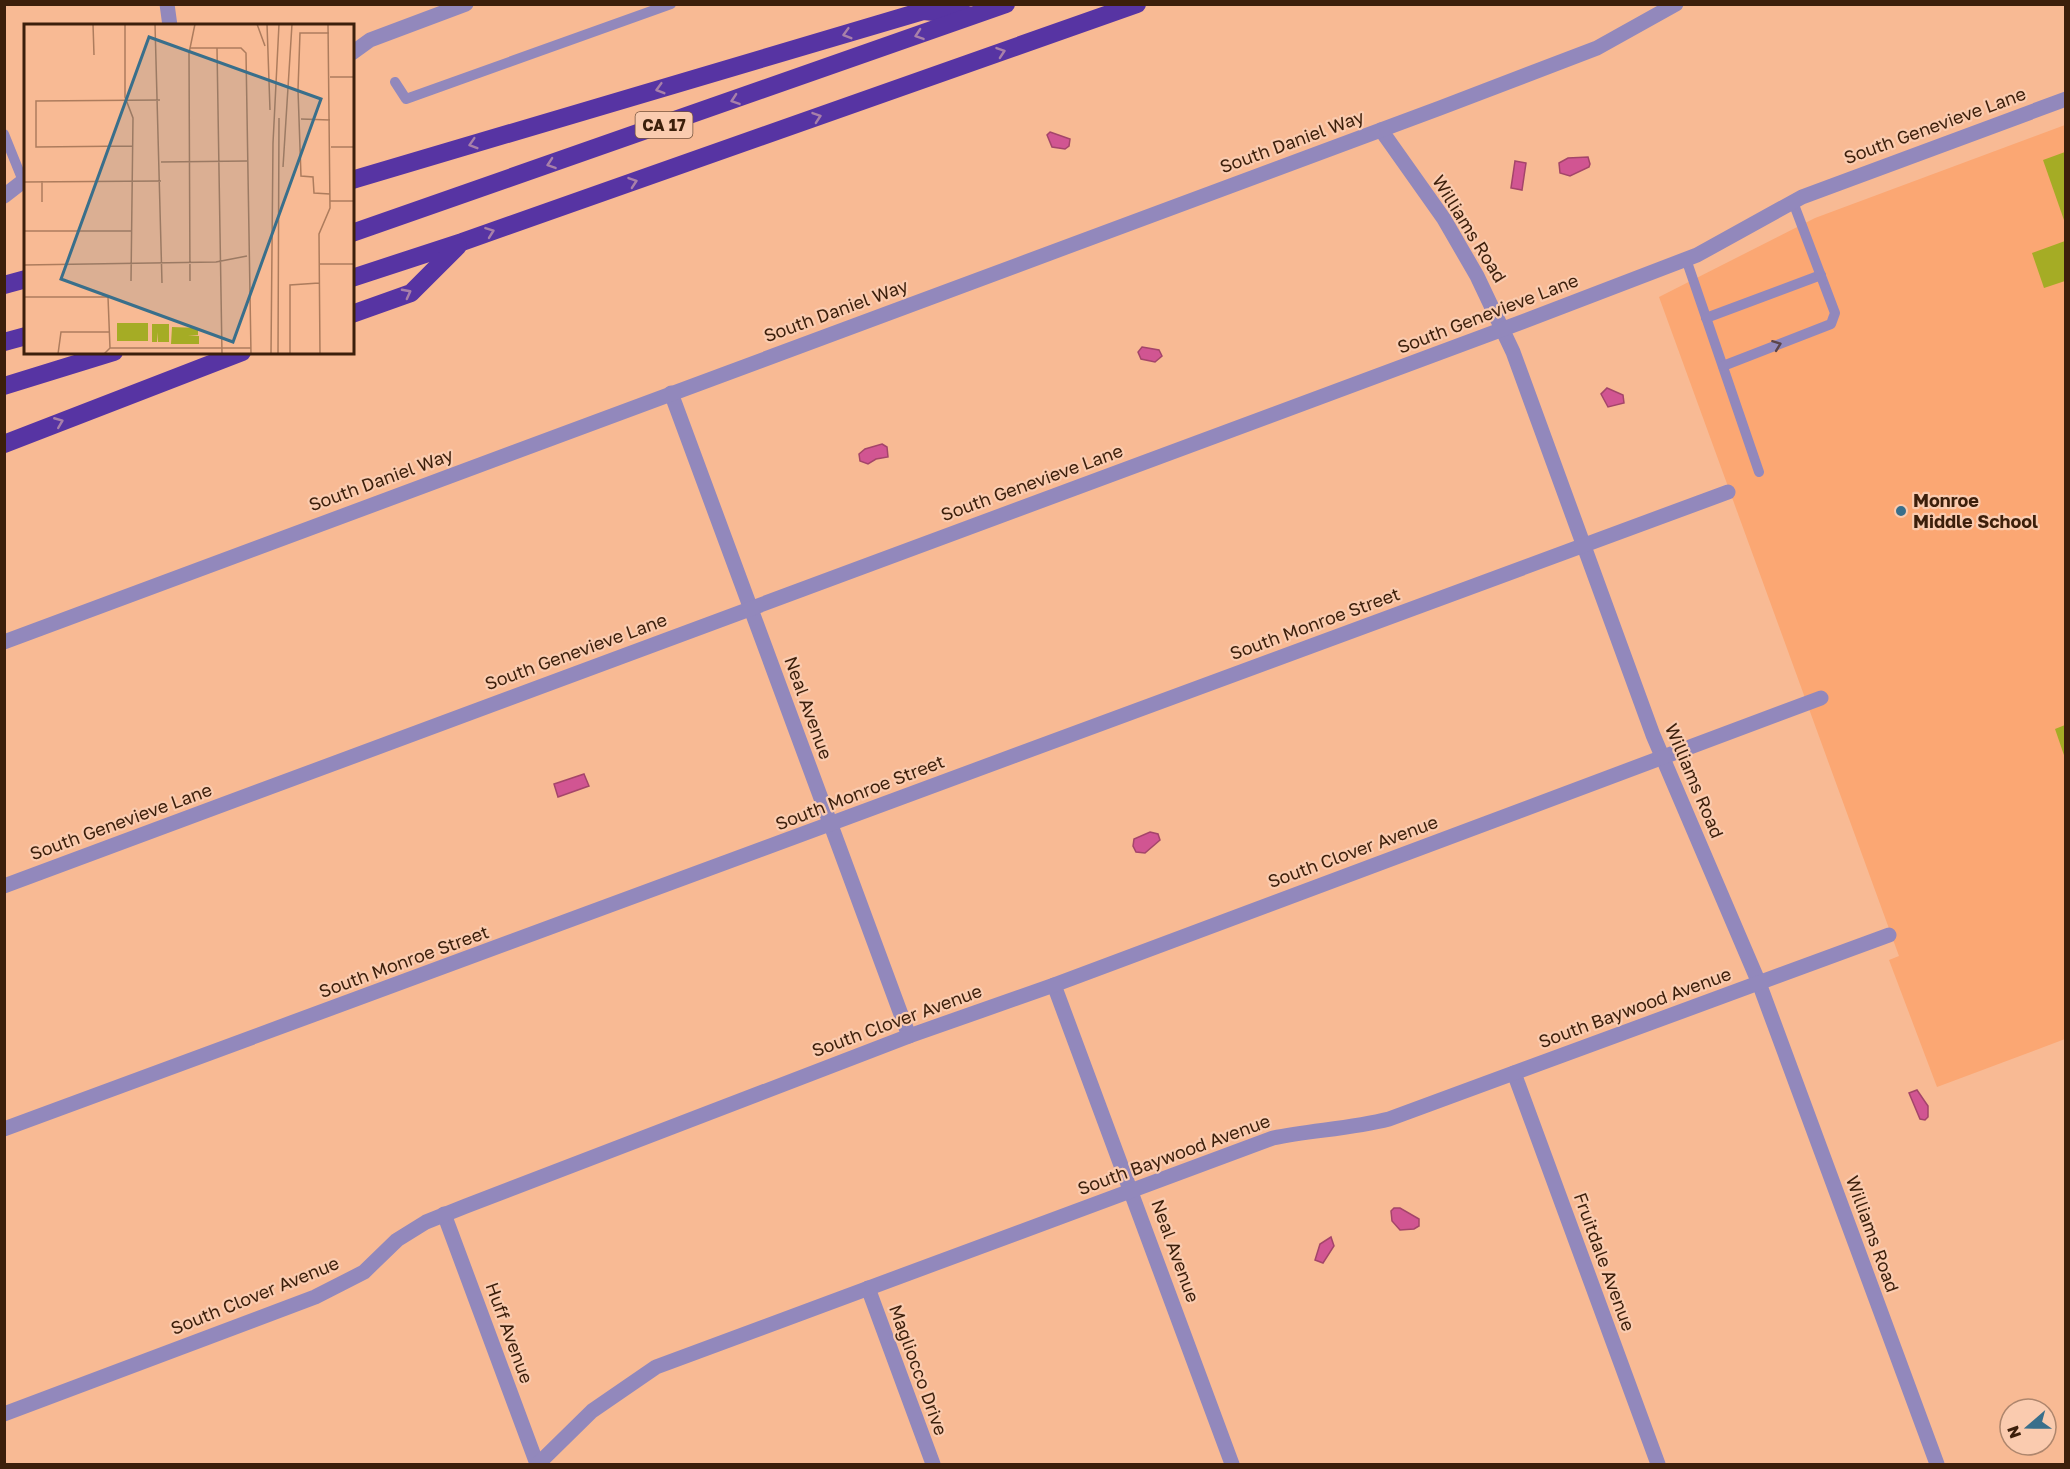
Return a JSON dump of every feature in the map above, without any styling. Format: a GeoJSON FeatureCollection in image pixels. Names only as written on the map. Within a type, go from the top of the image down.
{"type":"FeatureCollection","features":[{"type":"Feature","properties":{"kind":"highway","name":"CA 17"},"geometry":{"type":"LineString","coordinates":[[354,232],[1006,4]]}},
{"type":"Feature","properties":{"kind":"highway","name":"CA 17"},"geometry":{"type":"LineString","coordinates":[[354,277],[462,242],[1137,4]]}},
{"type":"Feature","properties":{"kind":"highway"},"geometry":{"type":"LineString","coordinates":[[354,179],[923,11],[975,16]]}},
{"type":"Feature","properties":{"kind":"highway"},"geometry":{"type":"LineString","coordinates":[[354,313],[411,293],[462,242]]}},
{"type":"Feature","properties":{"kind":"highway"},"geometry":{"type":"LineString","coordinates":[[4,285],[24,280]]}},
{"type":"Feature","properties":{"kind":"highway"},"geometry":{"type":"LineString","coordinates":[[4,342],[24,337]]}},
{"type":"Feature","properties":{"kind":"highway"},"geometry":{"type":"LineString","coordinates":[[4,386],[108,354]]}},
{"type":"Feature","properties":{"kind":"highway"},"geometry":{"type":"LineString","coordinates":[[4,444],[237,354]]}},
{"type":"Feature","properties":{"kind":"street"},"geometry":{"type":"LineString","coordinates":[[167,4],[170,24]]}},
{"type":"Feature","properties":{"kind":"street"},"geometry":{"type":"LineString","coordinates":[[354,52],[370,40],[466,4]]}},
{"type":"Feature","properties":{"kind":"street","name":"South Daniel Way"},"geometry":{"type":"LineString","coordinates":[[4,642],[1597,48],[1676,4]]}},
{"type":"Feature","properties":{"kind":"street","name":"South Genevieve Lane"},"geometry":{"type":"LineString","coordinates":[[4,886],[1503,329],[1686,259],[1793,202],[2066,99]]}},
{"type":"Feature","properties":{"kind":"street","name":"Williams Road"},"geometry":{"type":"LineString","coordinates":[[1382,130],[1444,219],[1478,276],[1503,329],[1545,434],[1662,758],[1759,983],[1937,1464]]}},
{"type":"Feature","properties":{"kind":"street"},"geometry":{"type":"LineString","coordinates":[[4,196],[24,180]]}},
{"type":"Feature","properties":{"kind":"street","name":"Neal Avenue"},"geometry":{"type":"LineString","coordinates":[[671,393],[909,1036]]}},
{"type":"Feature","properties":{"kind":"street","name":"South Monroe Street"},"geometry":{"type":"LineString","coordinates":[[4,1129],[1728,492]]}},
{"type":"Feature","properties":{"kind":"street","name":"South Clover Avenue"},"geometry":{"type":"LineString","coordinates":[[4,1414],[315,1297],[364,1272],[397,1240],[444,1214],[909,1036],[1054,985],[1821,698]]}},
{"type":"Feature","properties":{"kind":"street","name":"South Baywood Avenue"},"geometry":{"type":"LineString","coordinates":[[537,1464],[592,1411],[657,1367],[1273,1138],[1305,1131],[1354,1128],[1389,1119],[1889,935]]}},
{"type":"Feature","properties":{"kind":"street","name":"Neal Avenue"},"geometry":{"type":"LineString","coordinates":[[1054,985],[1232,1464]]}},
{"type":"Feature","properties":{"kind":"street","name":"Fruitdale Avenue"},"geometry":{"type":"LineString","coordinates":[[1514,1073],[1658,1464]]}},
{"type":"Feature","properties":{"kind":"street","name":"Huff Avenue"},"geometry":{"type":"LineString","coordinates":[[444,1214],[537,1464]]}},
{"type":"Feature","properties":{"kind":"street","name":"Magliocco Drive"},"geometry":{"type":"LineString","coordinates":[[868,1288],[933,1464]]}},
{"type":"Feature","properties":{"kind":"lane"},"geometry":{"type":"LineString","coordinates":[[394,82],[406,99],[671,4]]}},
{"type":"Feature","properties":{"kind":"lane"},"geometry":{"type":"LineString","coordinates":[[4,134],[24,180]]}},
{"type":"Feature","properties":{"kind":"lane"},"geometry":{"type":"LineString","coordinates":[[1723,366],[1831,324],[1835,313],[1793,202]]}},
{"type":"Feature","properties":{"kind":"lane"},"geometry":{"type":"LineString","coordinates":[[1686,259],[1760,472]]}},
{"type":"Feature","properties":{"kind":"lane"},"geometry":{"type":"LineString","coordinates":[[1706,318],[1821,275]]}},
{"type":"Feature","properties":{"kind":"shaded area","name":"Monroe Middle School"},"geometry":{"type":"Polygon","coordinates":[[[2065,125],[2065,1039],[1937,1087],[1889,960],[1899,956],[1659,297],[1815,218],[2065,125]]]}},
{"type":"Feature","properties":{"kind":"shaded area"},"geometry":{"type":"Polygon","coordinates":[[[1050,132],[1070,139],[1069,146],[1065,149],[1052,147],[1047,135],[1050,132]]]}},
{"type":"Feature","properties":{"kind":"shaded area"},"geometry":{"type":"Polygon","coordinates":[[[2066,152],[2065,223],[2043,160],[2066,152]]]}},
{"type":"Feature","properties":{"kind":"shaded area"},"geometry":{"type":"Polygon","coordinates":[[[1588,157],[1589,167],[1570,176],[1560,173],[1559,163],[1568,158],[1588,157]]]}},
{"type":"Feature","properties":{"kind":"shaded area"},"geometry":{"type":"Polygon","coordinates":[[[1515,161],[1526,163],[1522,190],[1511,188],[1515,161]]]}},
{"type":"Feature","properties":{"kind":"shaded area"},"geometry":{"type":"Polygon","coordinates":[[[2065,241],[2065,281],[2044,288],[2032,253],[2065,241]]]}},
{"type":"Feature","properties":{"kind":"shaded area"},"geometry":{"type":"Polygon","coordinates":[[[1142,347],[1159,350],[1162,356],[1155,362],[1141,359],[1138,352],[1142,347]]]}},
{"type":"Feature","properties":{"kind":"shaded area"},"geometry":{"type":"Polygon","coordinates":[[[1607,388],[1623,395],[1624,403],[1608,407],[1601,394],[1607,388]]]}},
{"type":"Feature","properties":{"kind":"shaded area"},"geometry":{"type":"Polygon","coordinates":[[[882,444],[887,447],[888,457],[876,459],[868,464],[860,461],[859,454],[865,449],[882,444]]]}},
{"type":"Feature","properties":{"kind":"shaded area"},"geometry":{"type":"Polygon","coordinates":[[[2066,725],[2065,758],[2055,729],[2066,725]]]}},
{"type":"Feature","properties":{"kind":"shaded area"},"geometry":{"type":"Polygon","coordinates":[[[584,774],[589,786],[558,797],[554,784],[584,774]]]}},
{"type":"Feature","properties":{"kind":"shaded area"},"geometry":{"type":"Polygon","coordinates":[[[1150,832],[1158,834],[1160,840],[1145,853],[1136,852],[1133,846],[1134,839],[1150,832]]]}},
{"type":"Feature","properties":{"kind":"shaded area"},"geometry":{"type":"Polygon","coordinates":[[[1917,1090],[1928,1106],[1928,1117],[1925,1120],[1920,1119],[1909,1093],[1917,1090]]]}},
{"type":"Feature","properties":{"kind":"shaded area"},"geometry":{"type":"Polygon","coordinates":[[[1394,1208],[1400,1208],[1419,1219],[1419,1226],[1414,1229],[1400,1230],[1392,1221],[1391,1211],[1394,1208]]]}},
{"type":"Feature","properties":{"kind":"shaded area"},"geometry":{"type":"Polygon","coordinates":[[[1331,1237],[1334,1246],[1323,1263],[1315,1260],[1320,1244],[1331,1237]]]}},
{"type":"Feature","properties":{"kind":"place","name":"Monroe Middle School"},"geometry":{"type":"Point","coordinates":[1901,511]}}]}
